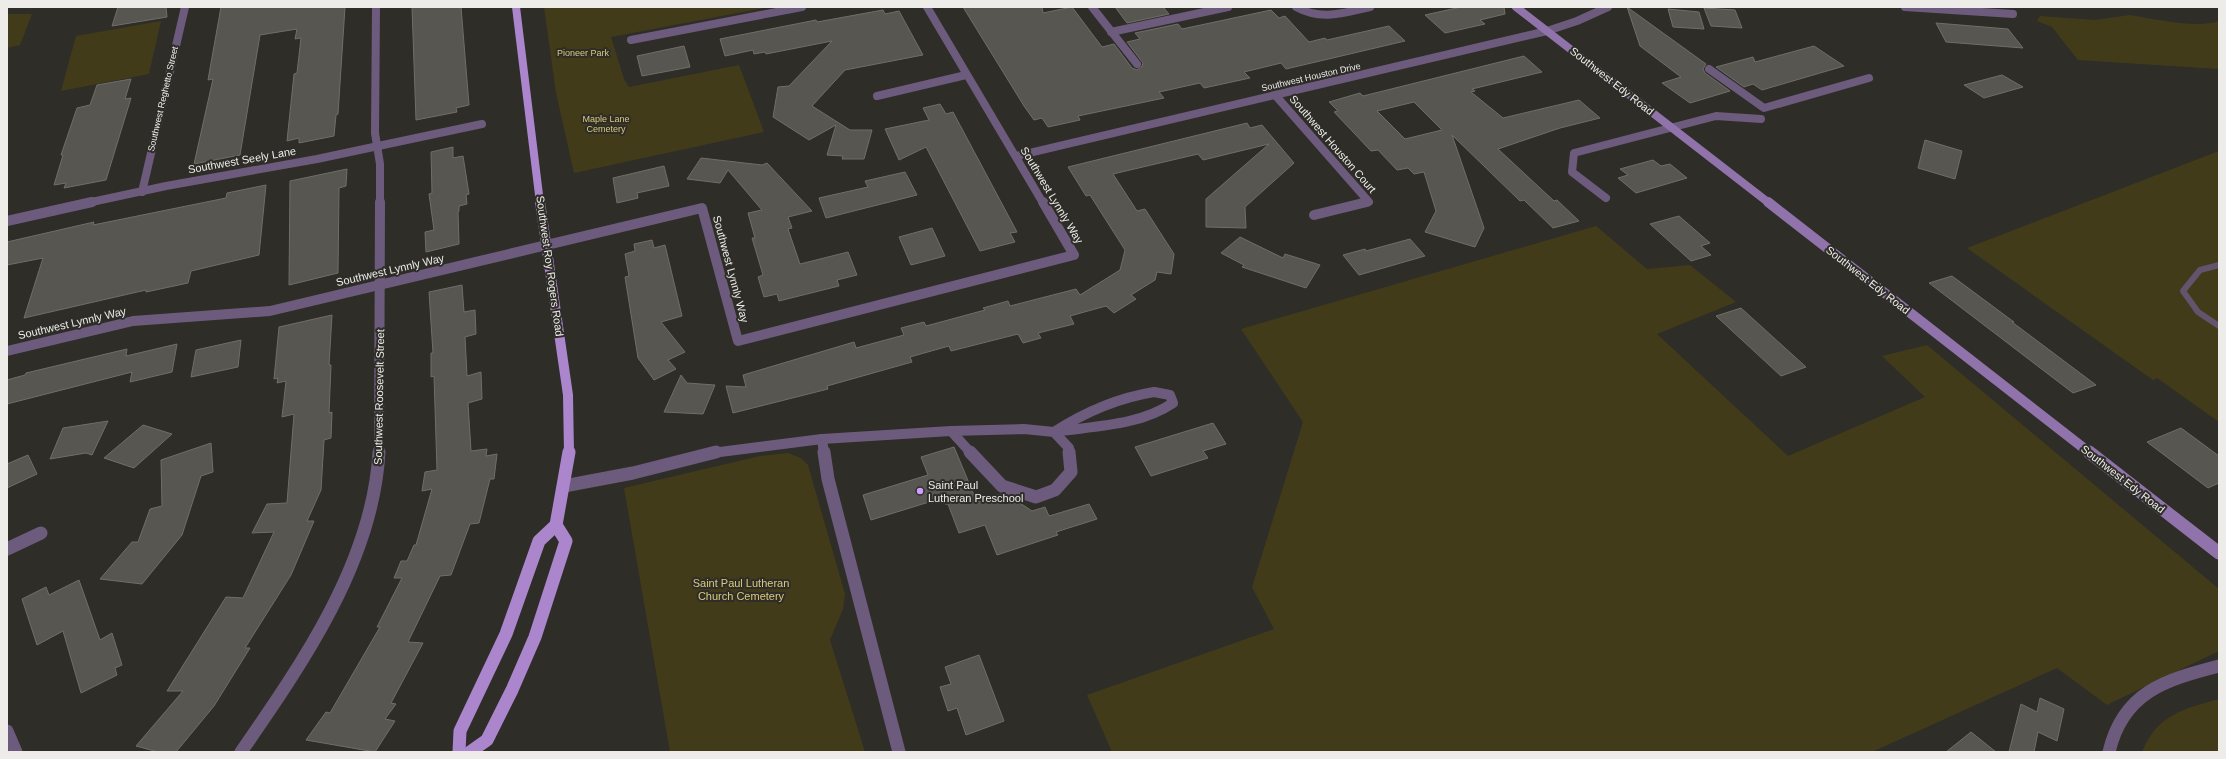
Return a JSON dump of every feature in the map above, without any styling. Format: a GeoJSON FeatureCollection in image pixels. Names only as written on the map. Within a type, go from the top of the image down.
{"type":"FeatureCollection","features":[{"type":"Feature","properties":{"kind":"main road","name":"Southwest Roy Rogers Road"},"geometry":{"type":"LineString","coordinates":[[516,7],[532,145],[568,395],[569,453],[556,525]]}},
{"type":"Feature","properties":{"kind":"main road","name":"Southwest Edy Road"},"geometry":{"type":"LineString","coordinates":[[1516,7],[2219,553]]}},
{"type":"Feature","properties":{"kind":"main road"},"geometry":{"type":"LineString","coordinates":[[459,752],[460,731],[506,634],[539,541],[556,525],[566,541],[535,637],[512,690],[487,740],[470,752]]}},
{"type":"Feature","properties":{"kind":"street","name":"Southwest Reghetto Street"},"geometry":{"type":"LineString","coordinates":[[142,192],[185,7]]}},
{"type":"Feature","properties":{"kind":"street","name":"Southwest Roosevelt Street"},"geometry":{"type":"LineString","coordinates":[[241,752],[278,700],[313,643],[346,577],[366,523],[378,470],[380,435],[381,285],[380,164],[376,133],[376,7]]}},
{"type":"Feature","properties":{"kind":"street"},"geometry":{"type":"LineString","coordinates":[[631,40],[802,7]]}},
{"type":"Feature","properties":{"kind":"street","name":"Southwest Lynnly Way"},"geometry":{"type":"LineString","coordinates":[[7,351],[133,321],[174,317],[251,314],[381,285],[702,208],[738,341],[1074,255],[927,7]]}},
{"type":"Feature","properties":{"kind":"street"},"geometry":{"type":"LineString","coordinates":[[1092,7],[1137,64]]}},
{"type":"Feature","properties":{"kind":"street"},"geometry":{"type":"LineString","coordinates":[[1111,32],[1228,7]]}},
{"type":"Feature","properties":{"kind":"street"},"geometry":{"type":"LineString","coordinates":[[1296,7],[1313,16],[1322,17],[1370,7]]}},
{"type":"Feature","properties":{"kind":"street","name":"Southwest Houston Drive"},"geometry":{"type":"LineString","coordinates":[[1016,156],[1547,31],[1577,22],[1608,7]]}},
{"type":"Feature","properties":{"kind":"street"},"geometry":{"type":"LineString","coordinates":[[1905,7],[2013,14],[2008,7]]}},
{"type":"Feature","properties":{"kind":"street"},"geometry":{"type":"LineString","coordinates":[[1709,69],[1764,108]]}},
{"type":"Feature","properties":{"kind":"street"},"geometry":{"type":"LineString","coordinates":[[877,96],[966,75]]}},
{"type":"Feature","properties":{"kind":"street"},"geometry":{"type":"LineString","coordinates":[[1764,108],[1869,78]]}},
{"type":"Feature","properties":{"kind":"street","name":"Southwest Houston Court"},"geometry":{"type":"LineString","coordinates":[[1276,96],[1369,202],[1314,215]]}},
{"type":"Feature","properties":{"kind":"street"},"geometry":{"type":"LineString","coordinates":[[1606,198],[1572,172],[1574,153],[1716,116],[1741,116],[1762,119],[1764,108]]}},
{"type":"Feature","properties":{"kind":"street","name":"Southwest Seely Lane"},"geometry":{"type":"LineString","coordinates":[[7,220],[482,124]]}},
{"type":"Feature","properties":{"kind":"street"},"geometry":{"type":"LineString","coordinates":[[564,486],[641,472],[719,451],[822,439],[951,431],[1024,429],[1054,432],[1130,420],[1158,413],[1173,403],[1170,395],[1154,392],[1138,394],[1071,420],[1054,432]]}},
{"type":"Feature","properties":{"kind":"street"},"geometry":{"type":"LineString","coordinates":[[951,431],[1002,486],[1036,497],[1055,490],[1071,472],[1069,448],[1054,432]]}},
{"type":"Feature","properties":{"kind":"street"},"geometry":{"type":"LineString","coordinates":[[822,439],[828,479],[899,752]]}},
{"type":"Feature","properties":{"kind":"street"},"geometry":{"type":"LineString","coordinates":[[7,549],[41,533]]}},
{"type":"Feature","properties":{"kind":"street"},"geometry":{"type":"LineString","coordinates":[[2109,752],[2110,743],[2123,713],[2139,698],[2154,688],[2176,678],[2219,666]]}},
{"type":"Feature","properties":{"kind":"street"},"geometry":{"type":"LineString","coordinates":[[7,731],[16,752]]}},
{"type":"Feature","properties":{"kind":"green space","name":"Maple Lane Cemetery"},"geometry":{"type":"Polygon","coordinates":[[[544,7],[769,7],[611,37],[624,79],[629,87],[739,65],[764,132],[574,173],[556,93],[544,7]]]}},
{"type":"Feature","properties":{"kind":"green space"},"geometry":{"type":"Polygon","coordinates":[[[7,14],[32,14],[20,45],[7,48],[7,14]]]}},
{"type":"Feature","properties":{"kind":"green space"},"geometry":{"type":"Polygon","coordinates":[[[2130,15],[2187,24],[2219,21],[2219,69],[2078,60],[2052,27],[2037,21],[2040,16],[2095,20],[2130,15]]]}},
{"type":"Feature","properties":{"kind":"green space"},"geometry":{"type":"Polygon","coordinates":[[[161,21],[149,74],[61,91],[76,36],[161,21]]]}},
{"type":"Feature","properties":{"kind":"green space"},"geometry":{"type":"Polygon","coordinates":[[[2219,151],[2219,422],[2157,378],[2153,380],[1967,248],[2219,151]]]}},
{"type":"Feature","properties":{"kind":"green space"},"geometry":{"type":"Polygon","coordinates":[[[1596,226],[1647,269],[1690,265],[1736,302],[1657,334],[1788,456],[1925,397],[1882,356],[1927,345],[2219,589],[2219,651],[2107,705],[2057,668],[1872,752],[1112,752],[1087,695],[1274,629],[1252,587],[1303,422],[1241,329],[1596,226]]]}},
{"type":"Feature","properties":{"kind":"green space","name":"Saint Paul Lutheran Church Cemetery"},"geometry":{"type":"Polygon","coordinates":[[[788,453],[801,458],[808,465],[845,594],[843,609],[830,640],[865,752],[670,752],[624,488],[760,456],[788,453]]]}},
{"type":"Feature","properties":{"kind":"green space"},"geometry":{"type":"Polygon","coordinates":[[[2219,699],[2219,752],[2142,752],[2155,730],[2173,715],[2194,706],[2219,699]]]}},
{"type":"Feature","properties":{"kind":"building"},"geometry":{"type":"Polygon","coordinates":[[[118,7],[166,7],[167,17],[112,26],[118,7]]]}},
{"type":"Feature","properties":{"kind":"building"},"geometry":{"type":"Polygon","coordinates":[[[221,7],[345,7],[338,114],[336,115],[334,136],[299,143],[299,138],[287,141],[294,74],[297,73],[301,38],[295,39],[297,29],[260,35],[240,155],[194,164],[213,79],[208,80],[221,7]]]}},
{"type":"Feature","properties":{"kind":"building"},"geometry":{"type":"Polygon","coordinates":[[[412,7],[461,7],[469,105],[456,108],[457,112],[416,120],[412,7]]]}},
{"type":"Feature","properties":{"kind":"building"},"geometry":{"type":"Polygon","coordinates":[[[963,7],[1042,7],[1043,13],[1072,7],[1102,47],[1114,44],[1132,68],[1137,70],[1143,63],[1127,42],[1140,39],[1135,33],[1178,24],[1182,29],[1271,10],[1279,18],[1285,16],[1309,42],[1325,38],[1327,40],[1389,26],[1405,41],[1286,69],[1281,63],[1244,72],[1250,78],[1204,88],[1200,83],[1159,92],[1164,98],[1078,116],[1080,120],[1048,127],[1042,118],[1034,120],[1024,106],[963,7]]]}},
{"type":"Feature","properties":{"kind":"building"},"geometry":{"type":"Polygon","coordinates":[[[1115,7],[1163,7],[1169,14],[1127,23],[1115,7]]]}},
{"type":"Feature","properties":{"kind":"building"},"geometry":{"type":"Polygon","coordinates":[[[1461,7],[1504,7],[1505,14],[1480,20],[1485,24],[1445,33],[1425,15],[1461,7]]]}},
{"type":"Feature","properties":{"kind":"building"},"geometry":{"type":"Polygon","coordinates":[[[1627,7],[1706,64],[1703,69],[1705,73],[1730,91],[1690,103],[1662,83],[1681,77],[1640,46],[1627,7]]]}},
{"type":"Feature","properties":{"kind":"building"},"geometry":{"type":"Polygon","coordinates":[[[1704,8],[1735,10],[1742,28],[1711,26],[1704,8]]]}},
{"type":"Feature","properties":{"kind":"building"},"geometry":{"type":"Polygon","coordinates":[[[1668,9],[1699,12],[1704,29],[1673,27],[1668,9]]]}},
{"type":"Feature","properties":{"kind":"building"},"geometry":{"type":"Polygon","coordinates":[[[883,10],[885,14],[899,11],[923,55],[845,70],[812,106],[850,130],[872,130],[864,159],[842,159],[843,156],[827,155],[836,125],[809,140],[773,117],[778,87],[789,86],[832,41],[766,54],[765,52],[754,54],[753,50],[725,56],[720,39],[816,20],[817,22],[883,10]]]}},
{"type":"Feature","properties":{"kind":"building"},"geometry":{"type":"Polygon","coordinates":[[[1936,23],[2008,29],[2023,48],[1946,42],[1936,23]]]}},
{"type":"Feature","properties":{"kind":"building"},"geometry":{"type":"Polygon","coordinates":[[[684,46],[690,67],[642,76],[637,56],[684,46]]]}},
{"type":"Feature","properties":{"kind":"building"},"geometry":{"type":"Polygon","coordinates":[[[1814,46],[1844,66],[1762,90],[1753,84],[1744,87],[1716,67],[1753,57],[1755,62],[1814,46]]]}},
{"type":"Feature","properties":{"kind":"building"},"geometry":{"type":"Polygon","coordinates":[[[1524,56],[1542,72],[1472,89],[1475,91],[1471,92],[1503,118],[1579,100],[1600,118],[1560,128],[1498,149],[1554,201],[1557,200],[1579,221],[1553,228],[1524,200],[1520,201],[1452,135],[1484,228],[1475,247],[1425,232],[1436,211],[1424,172],[1414,174],[1408,168],[1397,170],[1378,150],[1371,151],[1334,112],[1338,111],[1329,102],[1360,93],[1363,96],[1524,56]],[[1414,102],[1377,111],[1405,139],[1442,130],[1414,102]]]}},
{"type":"Feature","properties":{"kind":"building"},"geometry":{"type":"Polygon","coordinates":[[[2002,75],[2023,87],[1984,98],[1964,85],[2002,75]]]}},
{"type":"Feature","properties":{"kind":"building"},"geometry":{"type":"Polygon","coordinates":[[[131,79],[125,99],[131,98],[106,180],[64,188],[66,183],[54,185],[63,155],[61,155],[77,108],[90,105],[97,85],[131,79]]]}},
{"type":"Feature","properties":{"kind":"building"},"geometry":{"type":"Polygon","coordinates":[[[940,104],[946,114],[953,112],[1017,232],[1010,233],[1015,242],[980,251],[926,147],[899,160],[885,129],[929,120],[923,108],[940,104]]]}},
{"type":"Feature","properties":{"kind":"building"},"geometry":{"type":"Polygon","coordinates":[[[1247,123],[1250,128],[1262,125],[1294,163],[1245,207],[1246,228],[1206,227],[1206,199],[1269,144],[1203,160],[1198,154],[1113,174],[1137,211],[1145,209],[1174,254],[1171,274],[1157,272],[1155,280],[1131,295],[1136,299],[1114,313],[1106,306],[1070,316],[1074,324],[1038,333],[1041,338],[1023,343],[1018,334],[951,351],[949,346],[910,357],[912,362],[827,386],[828,389],[733,413],[726,386],[746,387],[743,375],[854,342],[856,348],[904,335],[901,328],[924,322],[926,326],[985,310],[983,308],[1008,301],[1010,306],[1076,289],[1080,295],[1120,270],[1125,250],[1090,195],[1086,196],[1068,167],[1247,123]]]}},
{"type":"Feature","properties":{"kind":"building"},"geometry":{"type":"Polygon","coordinates":[[[1925,140],[1962,151],[1955,179],[1918,168],[1925,140]]]}},
{"type":"Feature","properties":{"kind":"building"},"geometry":{"type":"Polygon","coordinates":[[[453,147],[453,158],[463,156],[469,194],[466,195],[467,204],[459,206],[459,244],[426,252],[425,232],[434,230],[429,194],[432,193],[431,152],[453,147]]]}},
{"type":"Feature","properties":{"kind":"building"},"geometry":{"type":"Polygon","coordinates":[[[701,158],[762,165],[767,163],[812,211],[788,217],[792,228],[788,229],[800,264],[848,252],[857,275],[837,280],[839,286],[779,301],[777,294],[764,297],[758,277],[763,275],[752,238],[755,238],[748,213],[762,210],[728,170],[720,183],[687,179],[701,158]]]}},
{"type":"Feature","properties":{"kind":"building"},"geometry":{"type":"Polygon","coordinates":[[[1653,160],[1661,166],[1670,164],[1687,178],[1636,193],[1618,178],[1628,175],[1620,169],[1653,160]]]}},
{"type":"Feature","properties":{"kind":"building"},"geometry":{"type":"Polygon","coordinates":[[[664,166],[669,186],[637,193],[638,198],[617,203],[613,178],[664,166]]]}},
{"type":"Feature","properties":{"kind":"building"},"geometry":{"type":"Polygon","coordinates":[[[347,169],[346,186],[339,188],[338,273],[289,285],[290,181],[347,169]]]}},
{"type":"Feature","properties":{"kind":"building"},"geometry":{"type":"Polygon","coordinates":[[[905,172],[917,195],[826,218],[819,198],[868,187],[865,181],[905,172]]]}},
{"type":"Feature","properties":{"kind":"building"},"geometry":{"type":"Polygon","coordinates":[[[266,185],[259,255],[191,271],[188,283],[146,292],[146,290],[24,318],[43,258],[7,265],[7,242],[94,222],[93,225],[226,198],[227,193],[266,185]]]}},
{"type":"Feature","properties":{"kind":"building"},"geometry":{"type":"Polygon","coordinates":[[[1679,216],[1710,243],[1701,246],[1711,255],[1691,261],[1650,224],[1679,216]]]}},
{"type":"Feature","properties":{"kind":"building"},"geometry":{"type":"Polygon","coordinates":[[[932,228],[945,256],[911,265],[899,237],[932,228]]]}},
{"type":"Feature","properties":{"kind":"building"},"geometry":{"type":"Polygon","coordinates":[[[1240,237],[1283,258],[1285,254],[1320,265],[1306,288],[1242,267],[1244,265],[1221,253],[1240,237]]]}},
{"type":"Feature","properties":{"kind":"building"},"geometry":{"type":"Polygon","coordinates":[[[1410,239],[1425,256],[1359,275],[1343,255],[1365,249],[1366,251],[1410,239]]]}},
{"type":"Feature","properties":{"kind":"building"},"geometry":{"type":"Polygon","coordinates":[[[652,240],[654,248],[665,245],[682,316],[661,322],[685,352],[668,360],[676,369],[654,380],[638,358],[625,277],[629,276],[625,254],[635,251],[634,244],[652,240]]]}},
{"type":"Feature","properties":{"kind":"building"},"geometry":{"type":"Polygon","coordinates":[[[1952,276],[2096,385],[2073,393],[1929,283],[1952,276]]]}},
{"type":"Feature","properties":{"kind":"building"},"geometry":{"type":"Polygon","coordinates":[[[462,285],[464,312],[475,310],[476,334],[465,337],[467,376],[481,372],[482,399],[468,403],[471,451],[487,449],[486,456],[497,454],[494,479],[490,479],[479,523],[470,524],[451,575],[440,576],[408,642],[423,643],[391,703],[396,704],[385,719],[395,721],[375,752],[306,740],[326,712],[330,713],[380,627],[377,627],[402,578],[394,578],[401,561],[407,561],[414,545],[416,545],[432,489],[422,491],[425,472],[437,470],[434,376],[431,377],[431,353],[433,353],[429,292],[462,285]]]}},
{"type":"Feature","properties":{"kind":"building"},"geometry":{"type":"Polygon","coordinates":[[[1741,308],[1806,367],[1781,376],[1716,316],[1741,308]]]}},
{"type":"Feature","properties":{"kind":"building"},"geometry":{"type":"Polygon","coordinates":[[[332,315],[329,365],[331,365],[329,413],[332,412],[331,438],[324,440],[321,490],[307,521],[314,521],[291,575],[245,648],[250,648],[214,706],[176,752],[158,752],[136,746],[183,691],[167,691],[226,597],[243,598],[274,532],[252,533],[267,504],[287,503],[294,414],[282,417],[286,381],[277,383],[278,378],[274,379],[279,327],[332,315]]]}},
{"type":"Feature","properties":{"kind":"building"},"geometry":{"type":"Polygon","coordinates":[[[241,340],[238,367],[191,377],[196,350],[241,340]]]}},
{"type":"Feature","properties":{"kind":"building"},"geometry":{"type":"Polygon","coordinates":[[[177,344],[172,372],[130,382],[132,372],[7,404],[7,380],[25,375],[26,373],[127,349],[126,356],[177,344]]]}},
{"type":"Feature","properties":{"kind":"building"},"geometry":{"type":"Polygon","coordinates":[[[681,375],[687,383],[715,385],[703,414],[664,412],[681,375]]]}},
{"type":"Feature","properties":{"kind":"building"},"geometry":{"type":"Polygon","coordinates":[[[108,421],[92,455],[86,453],[50,459],[63,428],[108,421]]]}},
{"type":"Feature","properties":{"kind":"building"},"geometry":{"type":"Polygon","coordinates":[[[1213,423],[1226,444],[1203,451],[1208,458],[1151,476],[1135,447],[1213,423]]]}},
{"type":"Feature","properties":{"kind":"building"},"geometry":{"type":"Polygon","coordinates":[[[143,425],[172,434],[134,468],[104,458],[143,425]]]}},
{"type":"Feature","properties":{"kind":"building"},"geometry":{"type":"Polygon","coordinates":[[[2181,428],[2219,456],[2219,483],[2208,488],[2147,442],[2181,428]]]}},
{"type":"Feature","properties":{"kind":"building"},"geometry":{"type":"Polygon","coordinates":[[[211,443],[213,472],[201,476],[182,535],[142,584],[100,579],[132,542],[138,542],[150,509],[162,506],[161,460],[211,443]]]}},
{"type":"Feature","properties":{"kind":"building"},"geometry":{"type":"Polygon","coordinates":[[[954,447],[977,502],[1001,494],[1011,497],[1032,511],[1045,507],[1049,516],[1089,504],[1097,519],[1056,532],[1058,535],[997,555],[985,525],[959,533],[948,504],[945,504],[942,498],[871,520],[863,495],[928,475],[921,457],[954,447]]]}},
{"type":"Feature","properties":{"kind":"building"},"geometry":{"type":"Polygon","coordinates":[[[28,455],[37,474],[7,488],[7,464],[28,455]]]}},
{"type":"Feature","properties":{"kind":"building"},"geometry":{"type":"Polygon","coordinates":[[[79,580],[100,640],[112,633],[122,665],[115,668],[117,675],[81,693],[63,631],[37,645],[22,599],[46,587],[49,595],[79,580]]]}},
{"type":"Feature","properties":{"kind":"building"},"geometry":{"type":"Polygon","coordinates":[[[979,655],[1004,721],[966,735],[957,708],[948,711],[940,687],[951,684],[945,667],[979,655]]]}},
{"type":"Feature","properties":{"kind":"building"},"geometry":{"type":"Polygon","coordinates":[[[2040,698],[2064,709],[2057,741],[2038,732],[2034,752],[2009,752],[2021,704],[2037,712],[2040,698]]]}},
{"type":"Feature","properties":{"kind":"building"},"geometry":{"type":"Polygon","coordinates":[[[1971,732],[1996,752],[1946,752],[1971,732]]]}},
{"type":"Feature","properties":{"kind":"waterway"},"geometry":{"type":"LineString","coordinates":[[2219,265],[2200,270],[2183,291],[2198,312],[2219,326]]}},
{"type":"Feature","properties":{"kind":"place","name":"Saint Paul Lutheran Preschool"},"geometry":{"type":"Point","coordinates":[920,491]}},
{"type":"Feature","properties":{"kind":"park label","name":"Pioneer Park"},"geometry":{"type":"Point","coordinates":[583,53]}}]}
